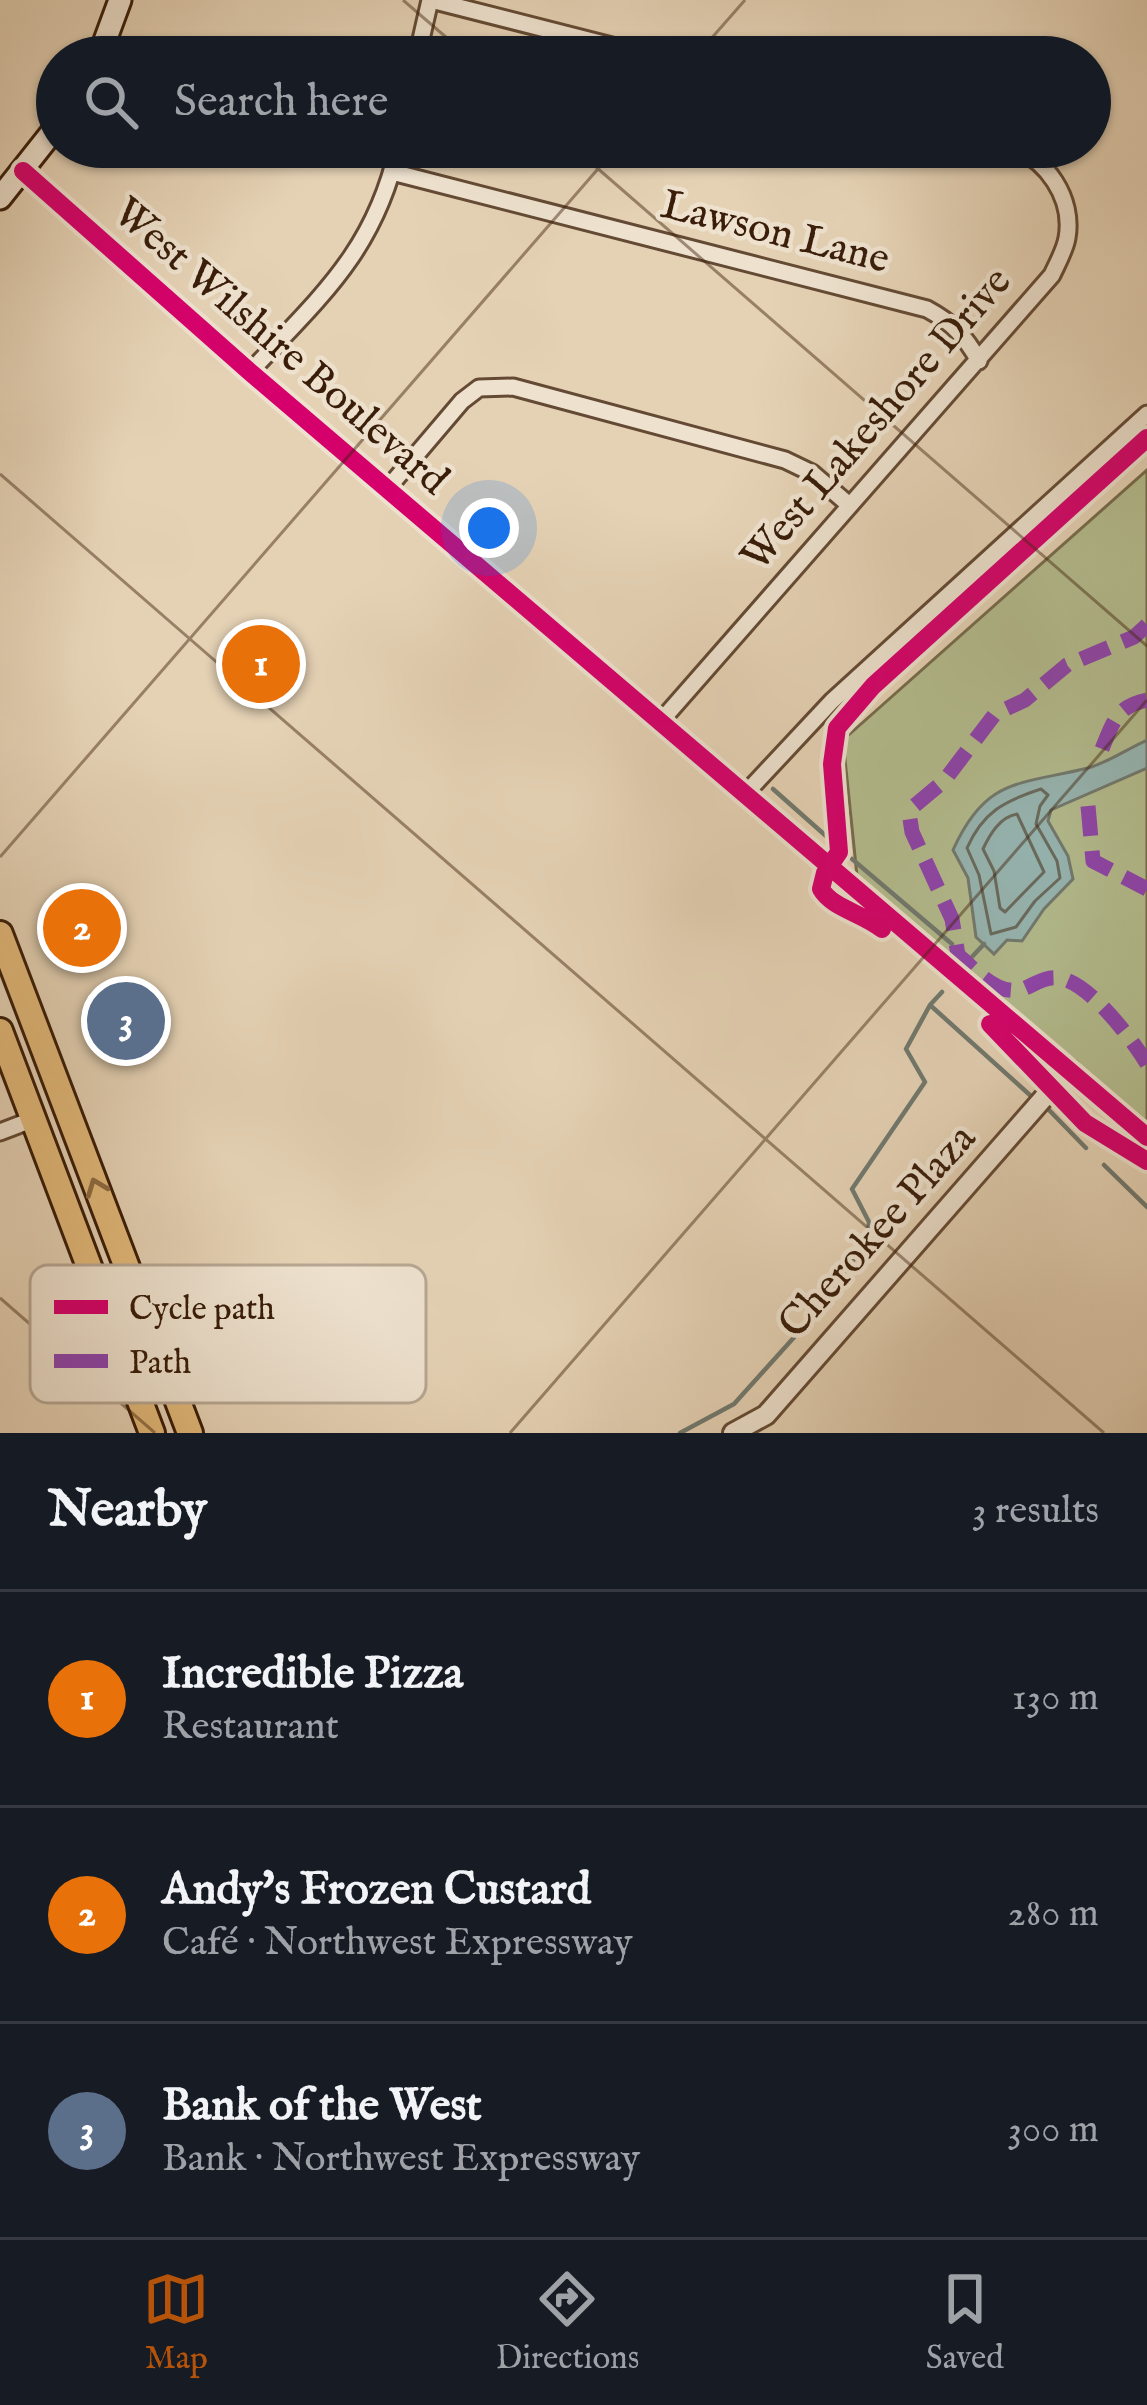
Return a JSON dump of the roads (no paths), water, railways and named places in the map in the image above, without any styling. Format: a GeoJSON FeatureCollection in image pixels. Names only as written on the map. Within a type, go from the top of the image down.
{"type":"FeatureCollection","features":[{"type":"Feature","properties":{"kind":"highway"},"geometry":{"type":"LineString","coordinates":[[3,945],[127,1265]]}},
{"type":"Feature","properties":{"kind":"highway"},"geometry":{"type":"LineString","coordinates":[[0,1030],[88,1265]]}},
{"type":"Feature","properties":{"kind":"highway"},"geometry":{"type":"LineString","coordinates":[[141,1403],[152,1433]]}},
{"type":"Feature","properties":{"kind":"highway"},"geometry":{"type":"LineString","coordinates":[[179,1403],[190,1433]]}},
{"type":"Feature","properties":{"kind":"main road"},"geometry":{"type":"LineString","coordinates":[[107,36],[120,0]]}},
{"type":"Feature","properties":{"kind":"main road"},"geometry":{"type":"LineString","coordinates":[[0,198],[36,154]]}},
{"type":"Feature","properties":{"kind":"street"},"geometry":{"type":"LineString","coordinates":[[422,36],[430,0],[572,36]]}},
{"type":"Feature","properties":{"kind":"street"},"geometry":{"type":"LineString","coordinates":[[250,372],[339,277],[377,219],[393,168]]}},
{"type":"Feature","properties":{"kind":"street","name":"West Lakeshore Drive"},"geometry":{"type":"LineString","coordinates":[[661,721],[1052,275],[1067,239],[1066,199],[1043,168]]}},
{"type":"Feature","properties":{"kind":"street","name":"West Wilshire Boulevard"},"geometry":{"type":"LineString","coordinates":[[23,171],[250,372],[1147,1137]]}},
{"type":"Feature","properties":{"kind":"street","name":"Lawson Lane"},"geometry":{"type":"LineString","coordinates":[[392,172],[927,309],[950,321],[979,362]]}},
{"type":"Feature","properties":{"kind":"street"},"geometry":{"type":"LineString","coordinates":[[388,488],[462,401],[479,388],[513,388],[785,460],[812,473],[848,504]]}},
{"type":"Feature","properties":{"kind":"street"},"geometry":{"type":"LineString","coordinates":[[746,793],[832,701],[1147,414]]}},
{"type":"Feature","properties":{"kind":"street","name":"Cherokee Plaza"},"geometry":{"type":"LineString","coordinates":[[733,1433],[766,1415],[1069,1069]]}},
{"type":"Feature","properties":{"kind":"street"},"geometry":{"type":"LineString","coordinates":[[0,1132],[34,1119]]}},
{"type":"Feature","properties":{"kind":"water"},"geometry":{"type":"Polygon","coordinates":[[[1147,740],[1147,768],[1051,810],[1048,821],[1068,856],[1073,879],[1022,941],[1007,940],[994,954],[976,937],[968,878],[953,850],[965,826],[992,796],[1007,788],[1096,765],[1147,740]]]}},
{"type":"Feature","properties":{"kind":"waterway"},"geometry":{"type":"LineString","coordinates":[[773,789],[826,836]]}},
{"type":"Feature","properties":{"kind":"waterway"},"geometry":{"type":"LineString","coordinates":[[852,859],[952,944]]}},
{"type":"Feature","properties":{"kind":"waterway"},"geometry":{"type":"LineString","coordinates":[[964,954],[970,959],[984,944]]}},
{"type":"Feature","properties":{"kind":"waterway"},"geometry":{"type":"LineString","coordinates":[[942,992],[930,1005],[1031,1096]]}},
{"type":"Feature","properties":{"kind":"waterway"},"geometry":{"type":"LineString","coordinates":[[680,1433],[734,1404],[807,1323],[868,1240],[869,1222],[852,1189],[925,1082],[906,1049],[930,1005]]}},
{"type":"Feature","properties":{"kind":"waterway"},"geometry":{"type":"LineString","coordinates":[[1049,1110],[1086,1148]]}},
{"type":"Feature","properties":{"kind":"waterway"},"geometry":{"type":"LineString","coordinates":[[1104,1165],[1147,1207]]}},
{"type":"Feature","properties":{"kind":"place","name":"Incredible Pizza"},"geometry":{"type":"Point","coordinates":[261,664]}},
{"type":"Feature","properties":{"kind":"place","name":"Andy's Frozen Custard"},"geometry":{"type":"Point","coordinates":[82,928]}},
{"type":"Feature","properties":{"kind":"place","name":"Bank of the West"},"geometry":{"type":"Point","coordinates":[126,1021]}}]}
